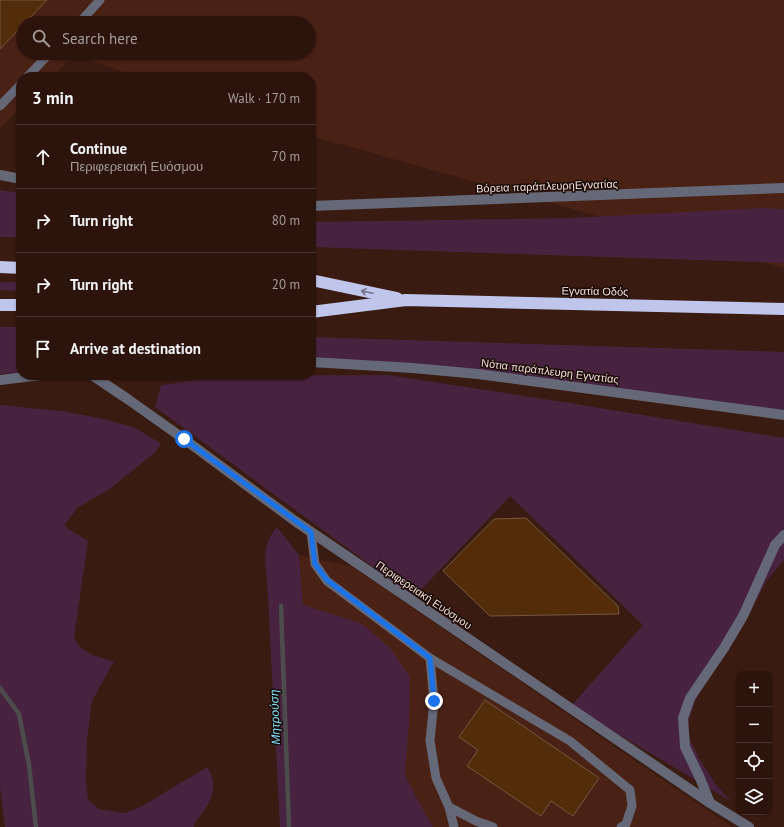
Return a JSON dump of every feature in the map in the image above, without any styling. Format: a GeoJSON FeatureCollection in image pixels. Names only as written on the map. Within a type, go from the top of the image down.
{"type":"FeatureCollection","features":[{"type":"Feature","properties":{"kind":"highway"},"geometry":{"type":"LineString","coordinates":[[0,267],[16,268]]}},
{"type":"Feature","properties":{"kind":"highway","name":"Εγνατία Οδός"},"geometry":{"type":"LineString","coordinates":[[316,281],[406,300]]}},
{"type":"Feature","properties":{"kind":"highway","name":"Εγνατία Οδός"},"geometry":{"type":"LineString","coordinates":[[316,311],[406,300],[784,309]]}},
{"type":"Feature","properties":{"kind":"highway"},"geometry":{"type":"LineString","coordinates":[[0,305],[16,305]]}},
{"type":"Feature","properties":{"kind":"street"},"geometry":{"type":"LineString","coordinates":[[0,175],[16,178]]}},
{"type":"Feature","properties":{"kind":"street","name":"Βόρεια παράπλευρηΕγνατίας"},"geometry":{"type":"LineString","coordinates":[[316,206],[784,188]]}},
{"type":"Feature","properties":{"kind":"street","name":"Νότια παράπλευρη Εγνατίας"},"geometry":{"type":"LineString","coordinates":[[316,362],[413,368],[478,374],[784,416]]}},
{"type":"Feature","properties":{"kind":"street"},"geometry":{"type":"LineString","coordinates":[[0,380],[16,378]]}},
{"type":"Feature","properties":{"kind":"street","name":"Περιφερειακή Ευόσμου"},"geometry":{"type":"LineString","coordinates":[[99,380],[311,532],[710,803],[749,827]]}},
{"type":"Feature","properties":{"kind":"street"},"geometry":{"type":"LineString","coordinates":[[710,803],[685,747],[683,718],[690,698],[736,629],[775,545],[784,535]]}},
{"type":"Feature","properties":{"kind":"lane"},"geometry":{"type":"LineString","coordinates":[[85,16],[100,0]]}},
{"type":"Feature","properties":{"kind":"lane"},"geometry":{"type":"LineString","coordinates":[[32,72],[43,60]]}},
{"type":"Feature","properties":{"kind":"lane"},"geometry":{"type":"LineString","coordinates":[[0,106],[16,89]]}},
{"type":"Feature","properties":{"kind":"lane"},"geometry":{"type":"LineString","coordinates":[[311,532],[315,564],[327,580],[430,658],[570,741],[630,790],[632,806],[626,824],[621,827]]}},
{"type":"Feature","properties":{"kind":"lane"},"geometry":{"type":"LineString","coordinates":[[430,658],[434,701],[430,741],[436,778],[449,807],[454,827]]}},
{"type":"Feature","properties":{"kind":"lane"},"geometry":{"type":"LineString","coordinates":[[449,807],[476,821],[493,827]]}},
{"type":"Feature","properties":{"kind":"shaded area"},"geometry":{"type":"Polygon","coordinates":[[[0,0],[784,0],[784,268],[316,137],[316,72],[124,72],[89,60],[316,60],[316,16],[16,16],[16,60],[69,60],[57,72],[16,72],[16,112],[0,128],[0,0]]]}},
{"type":"Feature","properties":{"kind":"shaded area"},"geometry":{"type":"Polygon","coordinates":[[[0,190],[16,192],[16,237],[0,237],[0,190]]]}},
{"type":"Feature","properties":{"kind":"shaded area"},"geometry":{"type":"Polygon","coordinates":[[[763,208],[784,209],[784,263],[316,247],[316,222],[568,218],[763,208]]]}},
{"type":"Feature","properties":{"kind":"shaded area"},"geometry":{"type":"Polygon","coordinates":[[[0,282],[16,282],[16,291],[0,290],[0,282]]]}},
{"type":"Feature","properties":{"kind":"shaded area"},"geometry":{"type":"Polygon","coordinates":[[[0,327],[16,327],[16,372],[0,374],[0,327]]]}},
{"type":"Feature","properties":{"kind":"shaded area"},"geometry":{"type":"Polygon","coordinates":[[[316,337],[784,352],[784,419],[316,358],[316,337]]]}},
{"type":"Feature","properties":{"kind":"shaded area"},"geometry":{"type":"Polygon","coordinates":[[[316,375],[388,375],[784,438],[784,560],[767,580],[742,628],[724,657],[701,686],[688,724],[690,740],[699,758],[716,785],[732,802],[571,706],[643,625],[510,496],[414,597],[155,407],[161,385],[198,380],[316,380],[316,375]]]}},
{"type":"Feature","properties":{"kind":"shaded area"},"geometry":{"type":"Polygon","coordinates":[[[0,405],[61,411],[104,419],[136,428],[161,444],[154,453],[111,488],[77,508],[64,526],[88,541],[74,637],[81,647],[91,654],[114,661],[92,701],[87,739],[86,783],[88,799],[99,809],[125,813],[142,806],[207,767],[211,775],[213,790],[208,804],[194,824],[194,827],[5,827],[0,786],[0,405]]]}},
{"type":"Feature","properties":{"kind":"shaded area"},"geometry":{"type":"Polygon","coordinates":[[[277,527],[299,555],[303,605],[361,623],[390,648],[410,677],[409,722],[405,775],[433,827],[280,827],[265,558],[269,540],[277,527]]]}},
{"type":"Feature","properties":{"kind":"shaded area"},"geometry":{"type":"Polygon","coordinates":[[[299,555],[353,567],[732,827],[320,827],[299,555]]]}},
{"type":"Feature","properties":{"kind":"building"},"geometry":{"type":"Polygon","coordinates":[[[0,0],[47,0],[32,16],[16,16],[16,32],[0,49],[0,0]]]}},
{"type":"Feature","properties":{"kind":"building"},"geometry":{"type":"Polygon","coordinates":[[[526,518],[618,606],[619,614],[490,616],[443,571],[494,519],[526,518]]]}},
{"type":"Feature","properties":{"kind":"building"},"geometry":{"type":"Polygon","coordinates":[[[485,700],[599,778],[573,816],[551,801],[541,816],[467,766],[478,750],[459,737],[485,700]]]}},
{"type":"Feature","properties":{"kind":"waterway","name":"Μητρούση"},"geometry":{"type":"LineString","coordinates":[[281,606],[289,827]]}},
{"type":"Feature","properties":{"kind":"waterway","name":"Μητρούση"},"geometry":{"type":"LineString","coordinates":[[0,688],[19,714],[29,765],[36,827]]}},
{"type":"Feature","properties":{"kind":"route"},"geometry":{"type":"LineString","coordinates":[[184,439],[311,532],[315,564],[327,580],[430,658],[434,701]]}}]}
